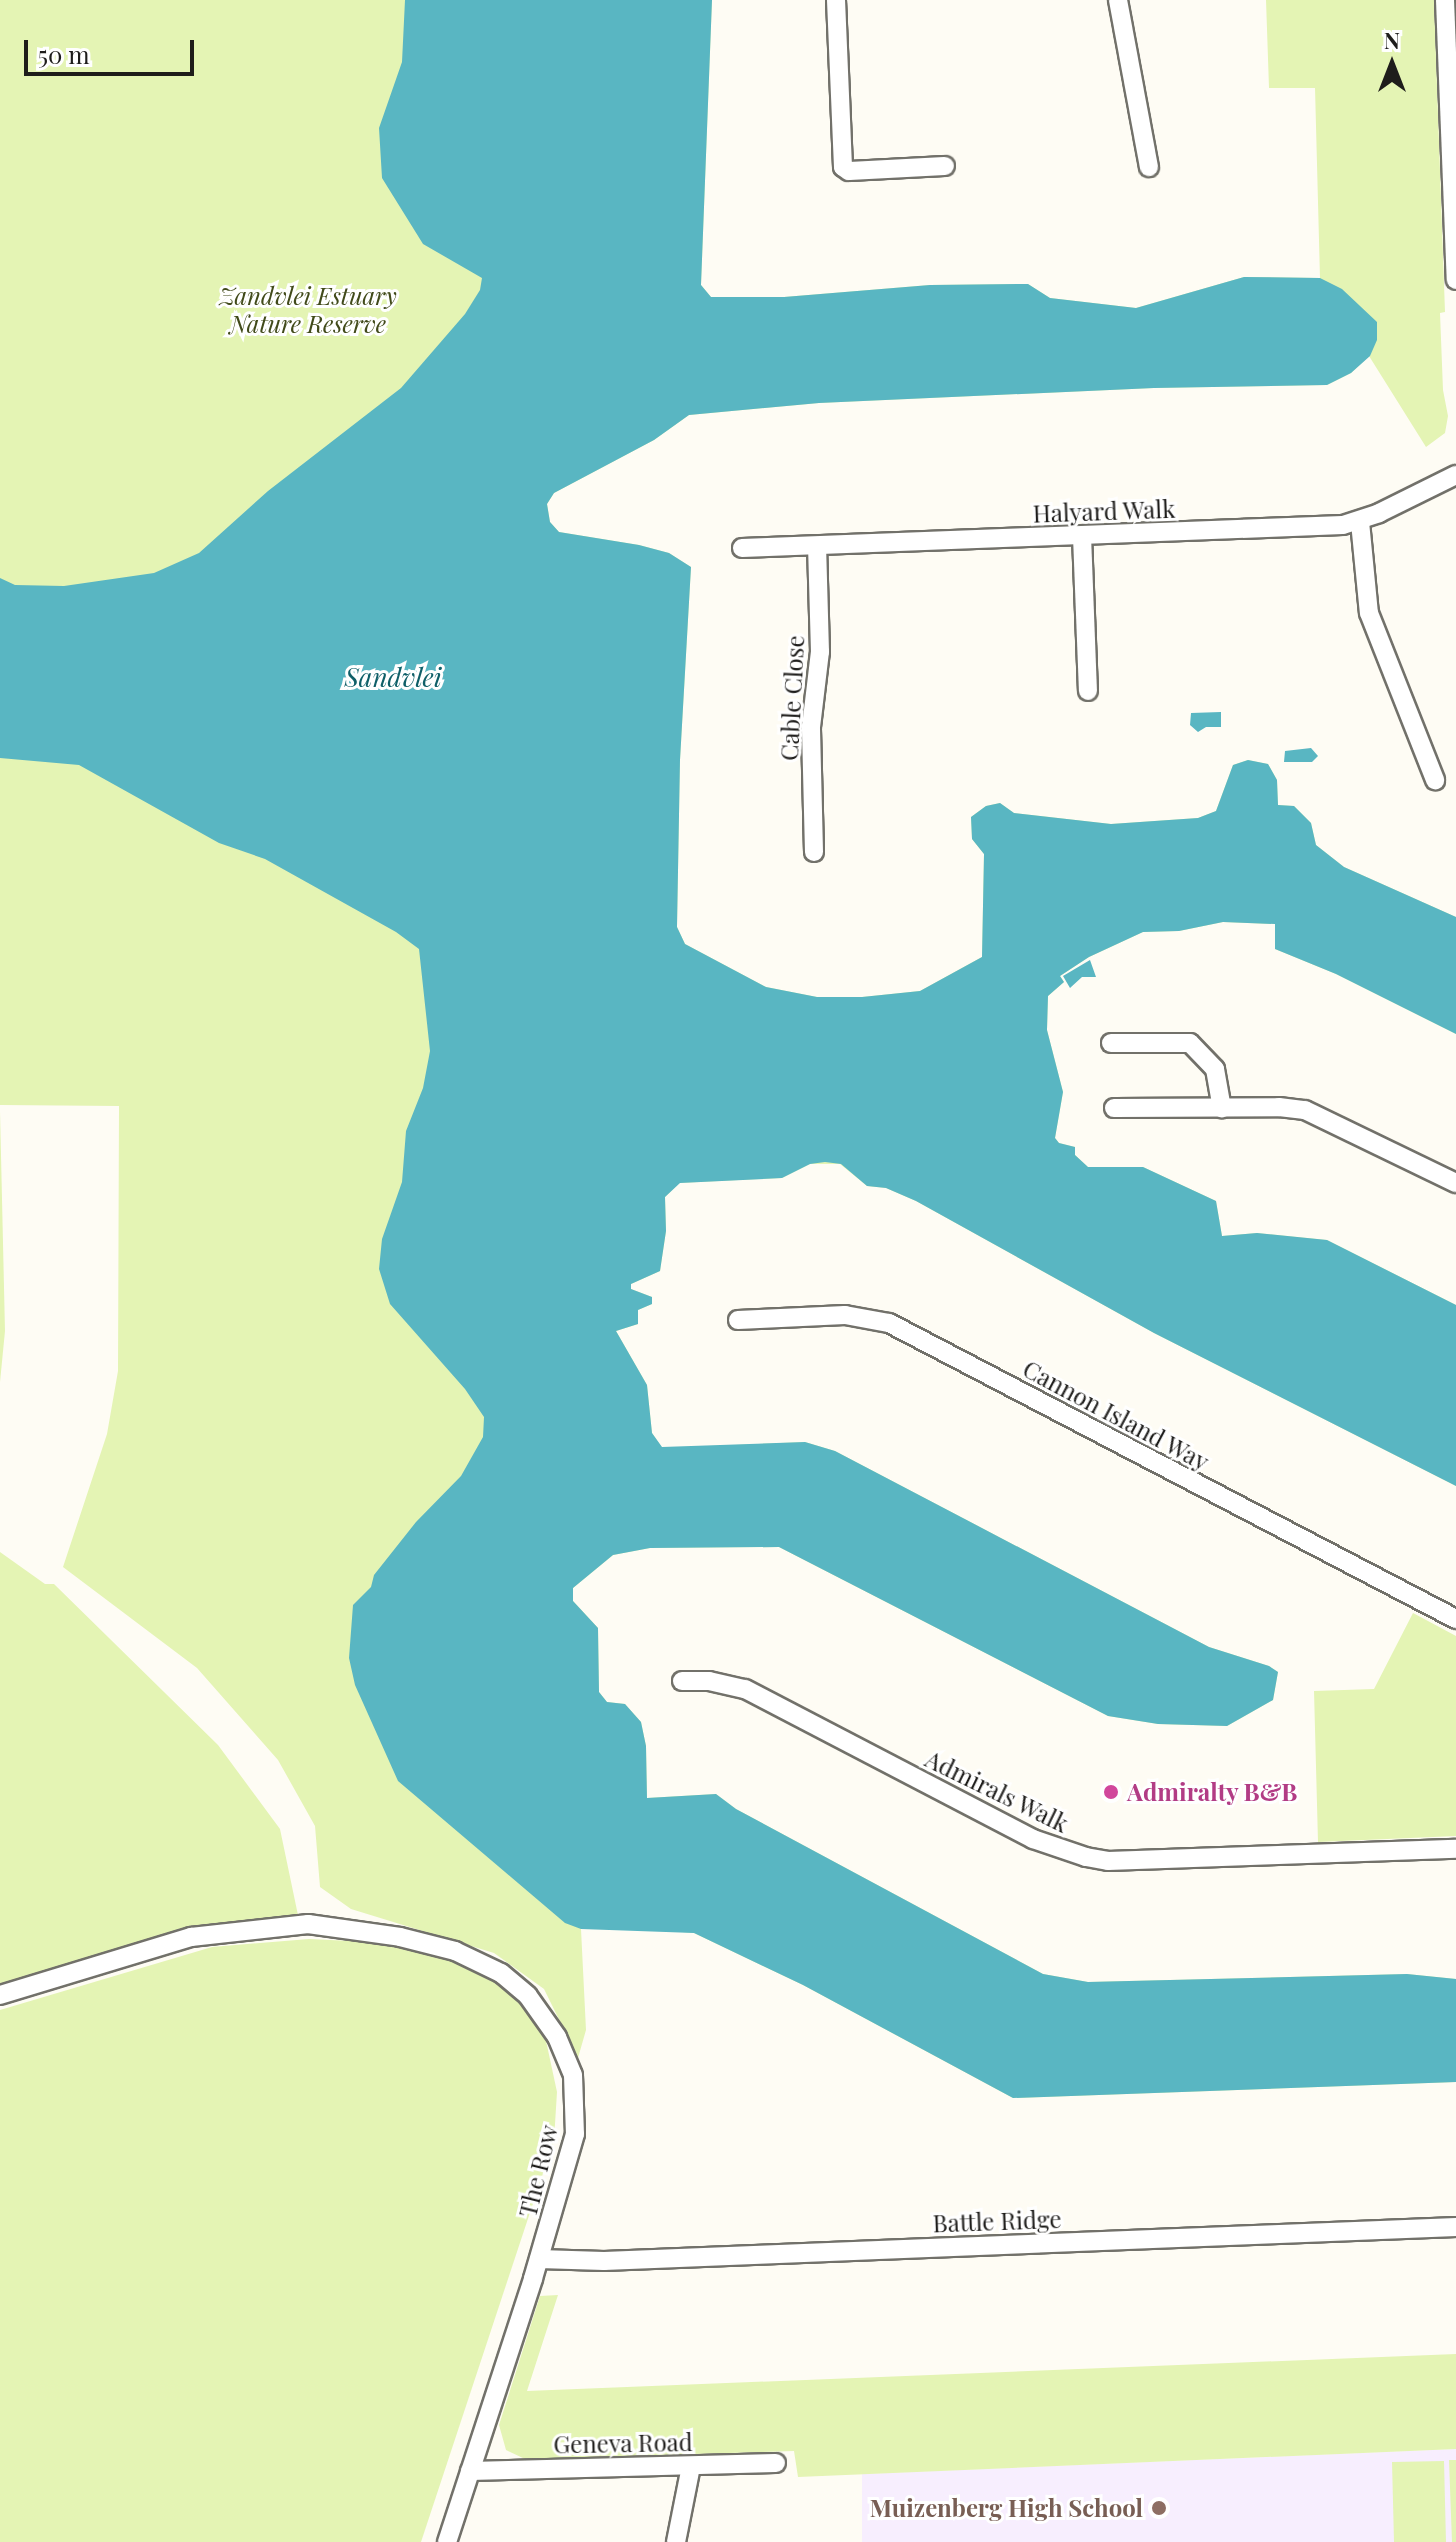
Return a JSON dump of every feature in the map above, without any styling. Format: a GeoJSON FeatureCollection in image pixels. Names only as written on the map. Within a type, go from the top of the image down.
{"type":"FeatureCollection","features":[{"type":"Feature","properties":{"kind":"street"},"geometry":{"type":"LineString","coordinates":[[836,0],[841,162],[849,171],[945,166]]}},
{"type":"Feature","properties":{"kind":"street"},"geometry":{"type":"LineString","coordinates":[[1118,0],[1149,167]]}},
{"type":"Feature","properties":{"kind":"street"},"geometry":{"type":"LineString","coordinates":[[1445,0],[1456,280]]}},
{"type":"Feature","properties":{"kind":"street","name":"Halyard Walk"},"geometry":{"type":"LineString","coordinates":[[742,548],[1320,527],[1360,522],[1456,475]]}},
{"type":"Feature","properties":{"kind":"street"},"geometry":{"type":"LineString","coordinates":[[1360,522],[1369,613],[1435,780]]}},
{"type":"Feature","properties":{"kind":"street"},"geometry":{"type":"LineString","coordinates":[[1082,536],[1088,691]]}},
{"type":"Feature","properties":{"kind":"street","name":"Cable Close"},"geometry":{"type":"LineString","coordinates":[[814,852],[811,727],[820,652],[817,546]]}},
{"type":"Feature","properties":{"kind":"street"},"geometry":{"type":"LineString","coordinates":[[1111,1043],[1190,1043],[1215,1069],[1222,1108]]}},
{"type":"Feature","properties":{"kind":"street"},"geometry":{"type":"LineString","coordinates":[[1114,1108],[1305,1110],[1456,1183]]}},
{"type":"Feature","properties":{"kind":"street","name":"Cannon Island Way"},"geometry":{"type":"LineString","coordinates":[[738,1320],[845,1315],[889,1323],[1456,1619]]}},
{"type":"Feature","properties":{"kind":"street","name":"Admirals Walk"},"geometry":{"type":"LineString","coordinates":[[682,1681],[709,1681],[745,1689],[1033,1839],[1097,1859],[1456,1849]]}},
{"type":"Feature","properties":{"kind":"street","name":"The Row"},"geometry":{"type":"LineString","coordinates":[[0,1995],[191,1937],[308,1924],[400,1937],[471,1957],[516,1985],[549,2024],[573,2075],[575,2134],[539,2259],[447,2542]]}},
{"type":"Feature","properties":{"kind":"street","name":"Battle Ridge"},"geometry":{"type":"LineString","coordinates":[[539,2259],[604,2261],[1456,2227]]}},
{"type":"Feature","properties":{"kind":"street","name":"Geneva Road"},"geometry":{"type":"LineString","coordinates":[[470,2471],[776,2463]]}},
{"type":"Feature","properties":{"kind":"street"},"geometry":{"type":"LineString","coordinates":[[676,2542],[691,2466]]}},
{"type":"Feature","properties":{"kind":"shaded area","name":"Muizenberg High School"},"geometry":{"type":"Polygon","coordinates":[[[1456,2449],[1456,2542],[862,2542],[862,2474],[1456,2449]]]}},
{"type":"Feature","properties":{"kind":"green space","name":"Sandvlei"},"geometry":{"type":"Polygon","coordinates":[[[0,0],[712,0],[701,285],[711,297],[784,297],[930,285],[1028,284],[1050,298],[1136,308],[1244,277],[1320,278],[1315,88],[1269,88],[1266,0],[1434,0],[1445,312],[1440,313],[1443,390],[1448,416],[1445,433],[1426,447],[1369,356],[1351,373],[1327,385],[1154,388],[819,403],[689,415],[654,440],[554,493],[547,504],[550,522],[559,532],[639,545],[669,553],[691,567],[680,760],[677,927],[685,944],[766,987],[817,997],[862,997],[920,991],[982,957],[984,854],[972,839],[971,817],[986,806],[1000,803],[1014,813],[1111,824],[1198,818],[1216,811],[1233,765],[1248,760],[1268,764],[1277,780],[1278,805],[1294,806],[1311,823],[1316,845],[1344,867],[1456,917],[1456,1034],[1336,974],[1275,949],[1275,924],[1223,922],[1179,931],[1143,932],[1089,957],[1060,976],[1064,982],[1048,996],[1047,1030],[1063,1092],[1055,1138],[1059,1143],[1075,1147],[1075,1155],[1088,1167],[1143,1167],[1216,1201],[1222,1236],[1257,1233],[1327,1240],[1456,1305],[1456,1486],[1154,1333],[916,1201],[886,1188],[867,1186],[840,1164],[810,1164],[782,1178],[679,1183],[665,1197],[666,1231],[660,1271],[631,1284],[631,1289],[652,1297],[652,1304],[638,1310],[638,1324],[616,1331],[647,1385],[652,1433],[662,1448],[805,1442],[835,1451],[1209,1647],[1269,1666],[1278,1672],[1273,1700],[1227,1726],[1158,1724],[1108,1716],[779,1547],[650,1548],[613,1555],[573,1588],[573,1601],[598,1628],[599,1692],[607,1702],[625,1704],[641,1722],[646,1746],[647,1798],[716,1794],[736,1809],[1043,1974],[1088,1982],[1407,1974],[1456,1979],[1456,2082],[1013,2098],[803,1985],[694,1933],[647,1929],[581,1929],[586,2030],[578,2058],[544,1989],[494,1953],[351,1909],[320,1887],[315,1826],[278,1760],[197,1668],[63,1567],[107,1434],[118,1371],[119,1106],[0,1105],[0,0]]]}},
{"type":"Feature","properties":{"kind":"green space"},"geometry":{"type":"Polygon","coordinates":[[[0,1111],[5,1331],[0,1382],[0,1111]]]}},
{"type":"Feature","properties":{"kind":"green space"},"geometry":{"type":"Polygon","coordinates":[[[0,1552],[45,1584],[54,1584],[218,1745],[280,1829],[299,1920],[0,1992],[0,1552]]]}},
{"type":"Feature","properties":{"kind":"green space"},"geometry":{"type":"Polygon","coordinates":[[[1413,1613],[1456,1636],[1456,1836],[1318,1842],[1314,1691],[1374,1689],[1413,1613]]]}},
{"type":"Feature","properties":{"kind":"green space"},"geometry":{"type":"Polygon","coordinates":[[[309,1939],[393,1943],[467,1963],[518,1993],[545,2036],[557,2092],[554,2140],[421,2542],[0,2542],[0,2010],[212,1947],[309,1939]]]}},
{"type":"Feature","properties":{"kind":"green space"},"geometry":{"type":"Polygon","coordinates":[[[558,2295],[527,2391],[1456,2354],[1456,2449],[798,2477],[794,2451],[525,2459],[506,2450],[499,2425],[540,2296],[558,2295]]]}},
{"type":"Feature","properties":{"kind":"green space"},"geometry":{"type":"Polygon","coordinates":[[[1449,2460],[1456,2460],[1456,2542],[1452,2542],[1449,2460]]]}},
{"type":"Feature","properties":{"kind":"green space"},"geometry":{"type":"Polygon","coordinates":[[[1444,2461],[1446,2542],[1394,2542],[1392,2462],[1444,2461]]]}},
{"type":"Feature","properties":{"kind":"water","name":"Sandvlei"},"geometry":{"type":"Polygon","coordinates":[[[405,0],[712,0],[701,285],[711,297],[784,297],[930,285],[1028,284],[1050,298],[1136,308],[1244,277],[1320,278],[1342,289],[1377,322],[1377,340],[1370,356],[1351,373],[1327,385],[1154,388],[819,403],[689,415],[654,440],[554,493],[547,504],[550,522],[559,532],[639,545],[669,553],[691,567],[680,760],[677,927],[685,944],[766,987],[817,997],[862,997],[920,991],[982,957],[984,854],[972,839],[971,817],[986,806],[1000,803],[1014,813],[1111,824],[1198,818],[1216,811],[1233,765],[1248,760],[1268,764],[1277,780],[1278,805],[1294,806],[1311,823],[1316,845],[1344,867],[1456,917],[1456,1034],[1336,974],[1275,949],[1275,924],[1223,922],[1179,931],[1143,932],[1089,957],[1060,976],[1064,982],[1048,996],[1047,1030],[1063,1092],[1055,1138],[1059,1143],[1075,1147],[1075,1155],[1088,1167],[1143,1167],[1216,1201],[1222,1236],[1257,1233],[1327,1240],[1456,1305],[1456,1486],[1154,1333],[916,1201],[886,1188],[867,1186],[841,1164],[825,1162],[810,1164],[782,1178],[680,1183],[665,1197],[666,1231],[660,1271],[631,1284],[631,1289],[652,1297],[652,1304],[638,1310],[638,1324],[616,1331],[647,1385],[652,1433],[662,1447],[805,1442],[835,1451],[1209,1647],[1269,1666],[1278,1672],[1273,1700],[1227,1726],[1158,1724],[1108,1716],[779,1547],[650,1548],[613,1555],[573,1588],[573,1601],[598,1628],[599,1692],[607,1702],[625,1704],[641,1722],[646,1746],[647,1798],[716,1794],[736,1809],[1043,1974],[1088,1982],[1407,1974],[1456,1979],[1456,2082],[1013,2098],[803,1985],[694,1933],[581,1929],[565,1923],[398,1781],[355,1685],[349,1658],[353,1605],[371,1587],[374,1575],[416,1522],[461,1476],[483,1437],[484,1417],[465,1389],[390,1304],[379,1269],[382,1239],[402,1182],[406,1131],[423,1088],[430,1051],[419,949],[396,932],[265,859],[219,843],[79,765],[0,758],[0,578],[15,585],[64,586],[154,573],[199,553],[268,491],[401,388],[465,314],[480,290],[482,278],[423,244],[382,178],[379,128],[402,62],[405,0]]]}},
{"type":"Feature","properties":{"kind":"water"},"geometry":{"type":"Polygon","coordinates":[[[1221,712],[1221,727],[1206,727],[1198,732],[1190,725],[1191,713],[1221,712]]]}},
{"type":"Feature","properties":{"kind":"water"},"geometry":{"type":"Polygon","coordinates":[[[1311,748],[1318,756],[1312,762],[1284,762],[1285,751],[1311,748]]]}},
{"type":"Feature","properties":{"kind":"water"},"geometry":{"type":"Polygon","coordinates":[[[1090,960],[1096,977],[1082,977],[1070,988],[1063,976],[1090,960]]]}},
{"type":"Feature","properties":{"kind":"place","name":"Admiralty B&B"},"geometry":{"type":"Point","coordinates":[1111,1792]}},
{"type":"Feature","properties":{"kind":"place","name":"Muizenberg High School"},"geometry":{"type":"Point","coordinates":[1159,2508]}},
{"type":"Feature","properties":{"kind":"park label","name":"Zandvlei Estuary Nature Reserve"},"geometry":{"type":"Point","coordinates":[308,310]}}]}
